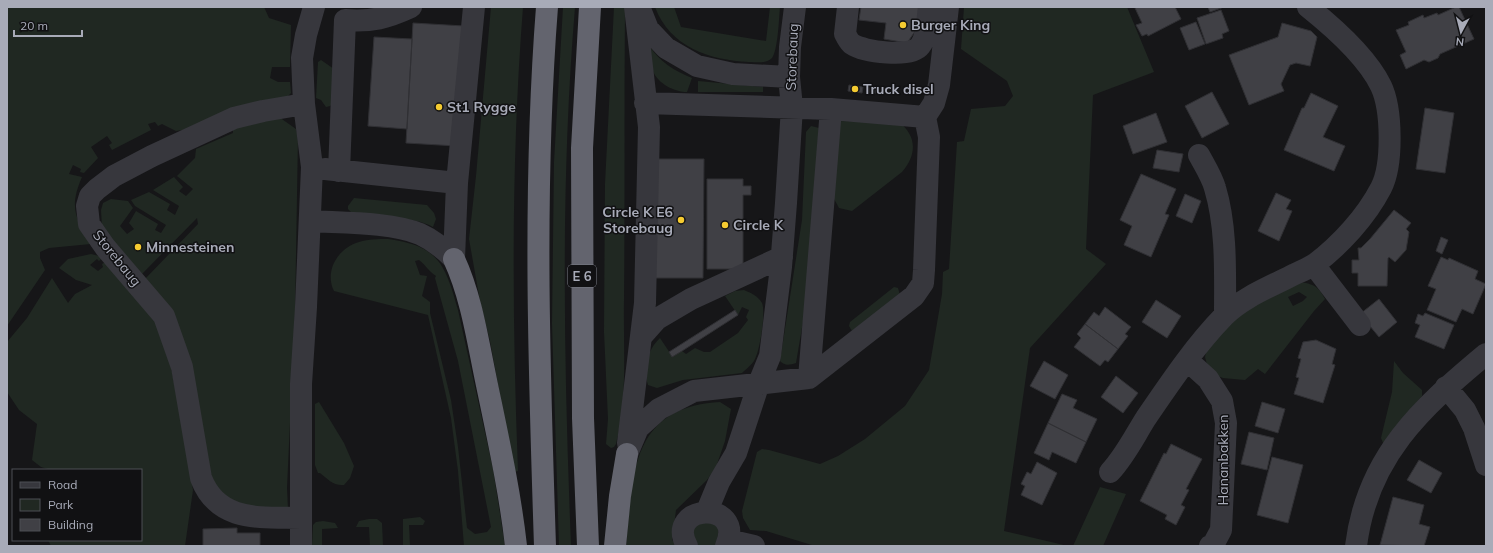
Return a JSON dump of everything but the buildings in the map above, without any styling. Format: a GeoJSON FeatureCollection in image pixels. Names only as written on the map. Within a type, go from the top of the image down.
{"type":"FeatureCollection","features":[{"type":"Feature","properties":{"kind":"highway"},"geometry":{"type":"LineString","coordinates":[[545,546],[537,305],[537,216],[547,7]]}},
{"type":"Feature","properties":{"kind":"highway","name":"E 6"},"geometry":{"type":"LineString","coordinates":[[588,546],[583,418],[582,148],[590,7]]}},
{"type":"Feature","properties":{"kind":"highway"},"geometry":{"type":"LineString","coordinates":[[454,259],[462,275],[478,342],[504,470],[516,546]]}},
{"type":"Feature","properties":{"kind":"highway"},"geometry":{"type":"LineString","coordinates":[[615,546],[620,496],[627,454]]}},
{"type":"Feature","properties":{"kind":"street"},"geometry":{"type":"LineString","coordinates":[[301,546],[301,384],[312,167],[304,104],[302,58],[313,14],[352,13],[365,22],[385,18],[411,7]]}},
{"type":"Feature","properties":{"kind":"street"},"geometry":{"type":"LineString","coordinates":[[454,259],[457,183],[474,7]]}},
{"type":"Feature","properties":{"kind":"street"},"geometry":{"type":"LineString","coordinates":[[627,454],[645,303],[649,127],[635,7]]}},
{"type":"Feature","properties":{"kind":"street"},"geometry":{"type":"LineString","coordinates":[[639,7],[648,29],[666,48],[697,66],[733,74],[789,77]]}},
{"type":"Feature","properties":{"kind":"street","name":"Storebaug"},"geometry":{"type":"LineString","coordinates":[[708,511],[719,482],[736,454],[759,383],[770,356],[782,257],[792,108],[789,77],[790,46],[795,7]]}},
{"type":"Feature","properties":{"kind":"street"},"geometry":{"type":"LineString","coordinates":[[848,7],[845,34],[852,44],[872,50],[896,54],[913,51],[920,47],[925,37],[929,7]]}},
{"type":"Feature","properties":{"kind":"street"},"geometry":{"type":"LineString","coordinates":[[627,454],[638,428],[659,409],[694,391],[809,378],[914,296],[922,283],[928,194],[929,137],[925,116],[934,103],[939,85],[948,7]]}},
{"type":"Feature","properties":{"kind":"street"},"geometry":{"type":"LineString","coordinates":[[1110,472],[1121,461],[1145,420],[1187,360],[1225,315],[1248,298],[1314,265],[1346,234],[1365,212],[1381,187],[1388,156],[1389,125],[1386,98],[1380,84],[1362,59],[1333,26],[1308,7]]}},
{"type":"Feature","properties":{"kind":"street"},"geometry":{"type":"LineString","coordinates":[[339,171],[352,13]]}},
{"type":"Feature","properties":{"kind":"street"},"geometry":{"type":"LineString","coordinates":[[645,103],[831,109],[925,116]]}},
{"type":"Feature","properties":{"kind":"street","name":"Storebaug"},"geometry":{"type":"LineString","coordinates":[[301,518],[249,516],[232,512],[220,506],[204,487],[201,478],[182,367],[164,316],[105,247],[89,224],[87,214],[90,196],[96,189],[114,176],[152,156],[234,118],[263,110],[304,104]]}},
{"type":"Feature","properties":{"kind":"street"},"geometry":{"type":"LineString","coordinates":[[809,378],[831,109]]}},
{"type":"Feature","properties":{"kind":"street"},"geometry":{"type":"LineString","coordinates":[[1199,155],[1211,177],[1218,202],[1225,269],[1225,315]]}},
{"type":"Feature","properties":{"kind":"street"},"geometry":{"type":"LineString","coordinates":[[312,167],[457,183]]}},
{"type":"Feature","properties":{"kind":"street"},"geometry":{"type":"LineString","coordinates":[[310,221],[392,227],[419,234],[440,245],[454,259]]}},
{"type":"Feature","properties":{"kind":"street"},"geometry":{"type":"LineString","coordinates":[[641,337],[658,319],[691,299],[782,257]]}},
{"type":"Feature","properties":{"kind":"street"},"geometry":{"type":"LineString","coordinates":[[1314,265],[1360,325]]}},
{"type":"Feature","properties":{"kind":"street"},"geometry":{"type":"LineString","coordinates":[[1356,546],[1358,527],[1375,476],[1408,425],[1446,387],[1486,354]]}},
{"type":"Feature","properties":{"kind":"street","name":"Hananbakken"},"geometry":{"type":"LineString","coordinates":[[1187,360],[1208,379],[1222,401],[1226,423],[1221,530],[1213,545],[1210,546]]}},
{"type":"Feature","properties":{"kind":"street"},"geometry":{"type":"LineString","coordinates":[[1446,387],[1465,410],[1474,428],[1486,465]]}},
{"type":"Feature","properties":{"kind":"street"},"geometry":{"type":"LineString","coordinates":[[687,546],[683,534],[688,520],[694,515],[708,511],[714,513],[725,521],[729,534],[727,543],[754,546]]}},
{"type":"Feature","properties":{"kind":"green space"},"geometry":{"type":"Polygon","coordinates":[[[7,7],[264,7],[269,18],[291,25],[290,67],[272,67],[270,78],[278,82],[290,82],[291,93],[287,97],[183,130],[176,131],[162,124],[158,126],[155,122],[148,124],[151,130],[112,150],[109,145],[112,143],[107,136],[91,147],[98,158],[84,173],[80,172],[81,169],[73,165],[69,174],[82,177],[78,187],[75,205],[81,227],[91,244],[49,248],[40,252],[40,258],[45,270],[7,326],[7,7]]]}},
{"type":"Feature","properties":{"kind":"green space"},"geometry":{"type":"Polygon","coordinates":[[[491,7],[523,7],[516,123],[514,297],[518,471],[514,472],[490,341],[480,301],[469,239],[491,7]]]}},
{"type":"Feature","properties":{"kind":"green space"},"geometry":{"type":"Polygon","coordinates":[[[563,7],[575,7],[570,74],[565,209],[565,344],[571,546],[559,546],[552,324],[554,162],[563,7]]]}},
{"type":"Feature","properties":{"kind":"green space"},"geometry":{"type":"Polygon","coordinates":[[[614,7],[625,7],[624,390],[620,426],[616,444],[611,448],[606,444],[608,419],[604,332],[605,184],[614,7]]]}},
{"type":"Feature","properties":{"kind":"green space"},"geometry":{"type":"Polygon","coordinates":[[[655,7],[674,7],[681,27],[766,41],[770,7],[780,7],[778,34],[774,54],[770,60],[764,62],[734,61],[693,49],[670,32],[662,21],[655,7]]]}},
{"type":"Feature","properties":{"kind":"green space"},"geometry":{"type":"Polygon","coordinates":[[[964,7],[1127,7],[1154,72],[1093,95],[1086,249],[1106,264],[1030,348],[1004,531],[1068,546],[815,546],[766,531],[750,530],[743,518],[742,511],[757,452],[762,449],[769,450],[820,464],[838,456],[865,439],[905,406],[929,370],[942,294],[943,272],[949,269],[957,142],[964,141],[971,109],[1005,106],[1013,96],[1007,81],[961,49],[964,7]]]}},
{"type":"Feature","properties":{"kind":"green space"},"geometry":{"type":"Polygon","coordinates":[[[649,45],[653,51],[668,65],[692,78],[687,92],[672,89],[655,76],[652,68],[649,45]]]}},
{"type":"Feature","properties":{"kind":"green space"},"geometry":{"type":"Polygon","coordinates":[[[321,60],[334,69],[333,104],[326,107],[321,100],[316,98],[318,62],[321,60]]]}},
{"type":"Feature","properties":{"kind":"green space"},"geometry":{"type":"Polygon","coordinates":[[[698,81],[763,87],[763,92],[698,92],[698,81]]]}},
{"type":"Feature","properties":{"kind":"green space"},"geometry":{"type":"Polygon","coordinates":[[[279,117],[296,129],[298,137],[295,313],[287,488],[288,509],[264,513],[218,495],[145,279],[198,224],[197,218],[142,274],[102,228],[101,210],[103,203],[111,199],[128,201],[133,208],[120,226],[127,234],[134,229],[129,223],[136,211],[158,224],[155,230],[161,233],[166,225],[135,206],[131,200],[149,192],[170,204],[167,210],[175,215],[179,206],[153,190],[174,177],[183,187],[179,191],[186,196],[193,189],[177,176],[195,158],[196,149],[233,133],[233,128],[279,117]]]}},
{"type":"Feature","properties":{"kind":"green space"},"geometry":{"type":"Polygon","coordinates":[[[839,121],[899,122],[905,127],[912,139],[913,146],[910,159],[902,172],[852,211],[839,208],[832,195],[839,121]]]}},
{"type":"Feature","properties":{"kind":"green space"},"geometry":{"type":"Polygon","coordinates":[[[811,126],[819,128],[804,316],[796,363],[787,365],[780,361],[802,220],[806,132],[811,126]]]}},
{"type":"Feature","properties":{"kind":"green space"},"geometry":{"type":"Polygon","coordinates":[[[354,198],[427,205],[434,213],[436,219],[433,227],[425,223],[406,219],[355,216],[348,209],[348,206],[354,198]]]}},
{"type":"Feature","properties":{"kind":"green space"},"geometry":{"type":"Polygon","coordinates":[[[388,239],[405,242],[429,252],[444,269],[449,280],[458,310],[493,469],[505,546],[464,546],[458,471],[451,418],[428,315],[334,291],[331,283],[332,268],[339,255],[345,249],[359,242],[388,239]],[[419,260],[415,261],[420,275],[427,276],[422,296],[430,302],[430,313],[451,400],[467,528],[475,534],[487,532],[491,527],[458,361],[435,278],[436,276],[419,260]]]}},
{"type":"Feature","properties":{"kind":"green space"},"geometry":{"type":"Polygon","coordinates":[[[91,254],[103,257],[99,261],[97,259],[90,265],[98,271],[103,267],[102,264],[107,261],[147,303],[167,347],[183,427],[193,490],[185,546],[51,546],[48,541],[142,541],[142,469],[48,469],[41,467],[32,460],[37,424],[19,410],[7,392],[7,342],[27,318],[52,278],[68,303],[75,294],[92,285],[76,280],[59,268],[68,259],[91,254]]]}},
{"type":"Feature","properties":{"kind":"green space"},"geometry":{"type":"Polygon","coordinates":[[[1300,282],[1316,287],[1325,299],[1265,374],[1258,369],[1245,380],[1223,378],[1213,374],[1208,368],[1205,357],[1207,348],[1242,311],[1300,282]],[[1299,292],[1288,297],[1293,306],[1303,301],[1307,297],[1299,292]]]}},
{"type":"Feature","properties":{"kind":"green space"},"geometry":{"type":"Polygon","coordinates":[[[894,287],[898,288],[900,295],[852,331],[849,326],[850,322],[894,287]]]}},
{"type":"Feature","properties":{"kind":"green space"},"geometry":{"type":"Polygon","coordinates":[[[744,290],[758,298],[762,303],[763,308],[763,322],[759,348],[755,359],[749,367],[742,373],[683,380],[657,388],[648,385],[646,379],[647,359],[652,348],[660,338],[672,356],[682,351],[686,354],[695,348],[704,352],[710,352],[738,333],[748,320],[746,317],[749,310],[742,307],[738,315],[725,296],[735,291],[744,290]]]}},
{"type":"Feature","properties":{"kind":"green space"},"geometry":{"type":"Polygon","coordinates":[[[1394,361],[1403,373],[1422,390],[1422,396],[1403,418],[1384,445],[1381,438],[1392,392],[1394,361]]]}},
{"type":"Feature","properties":{"kind":"green space"},"geometry":{"type":"Polygon","coordinates":[[[319,402],[344,443],[354,466],[350,478],[344,485],[328,480],[318,473],[315,465],[315,404],[319,402]]]}},
{"type":"Feature","properties":{"kind":"green space"},"geometry":{"type":"Polygon","coordinates":[[[720,402],[731,409],[725,441],[716,467],[707,480],[676,510],[672,540],[678,546],[626,546],[631,494],[635,471],[642,449],[653,431],[668,417],[690,407],[720,402]]]}},
{"type":"Feature","properties":{"kind":"green space"},"geometry":{"type":"Polygon","coordinates":[[[1100,487],[1126,494],[1103,546],[1073,546],[1100,487]]]}},
{"type":"Feature","properties":{"kind":"green space"},"geometry":{"type":"Polygon","coordinates":[[[420,517],[425,521],[423,525],[409,525],[410,546],[403,546],[403,519],[420,517]]]}},
{"type":"Feature","properties":{"kind":"green space"},"geometry":{"type":"Polygon","coordinates":[[[377,519],[382,523],[383,546],[370,546],[369,527],[356,527],[359,521],[377,519]]]}},
{"type":"Feature","properties":{"kind":"green space"},"geometry":{"type":"Polygon","coordinates":[[[323,521],[335,523],[338,528],[322,529],[322,546],[312,546],[313,525],[316,522],[323,521]]]}},
{"type":"Feature","properties":{"kind":"green space"},"geometry":{"type":"Polygon","coordinates":[[[719,522],[717,546],[693,546],[689,524],[719,522]]]}},
{"type":"Feature","properties":{"kind":"place","name":"Burger King"},"geometry":{"type":"Point","coordinates":[903,25]}},
{"type":"Feature","properties":{"kind":"place","name":"Truck disel"},"geometry":{"type":"Point","coordinates":[855,89]}},
{"type":"Feature","properties":{"kind":"place","name":"St1 Rygge"},"geometry":{"type":"Point","coordinates":[439,107]}},
{"type":"Feature","properties":{"kind":"place","name":"Circle K E6 Storebaug"},"geometry":{"type":"Point","coordinates":[681,220]}},
{"type":"Feature","properties":{"kind":"place","name":"Circle K"},"geometry":{"type":"Point","coordinates":[725,225]}},
{"type":"Feature","properties":{"kind":"place","name":"Minnesteinen"},"geometry":{"type":"Point","coordinates":[138,247]}}]}
